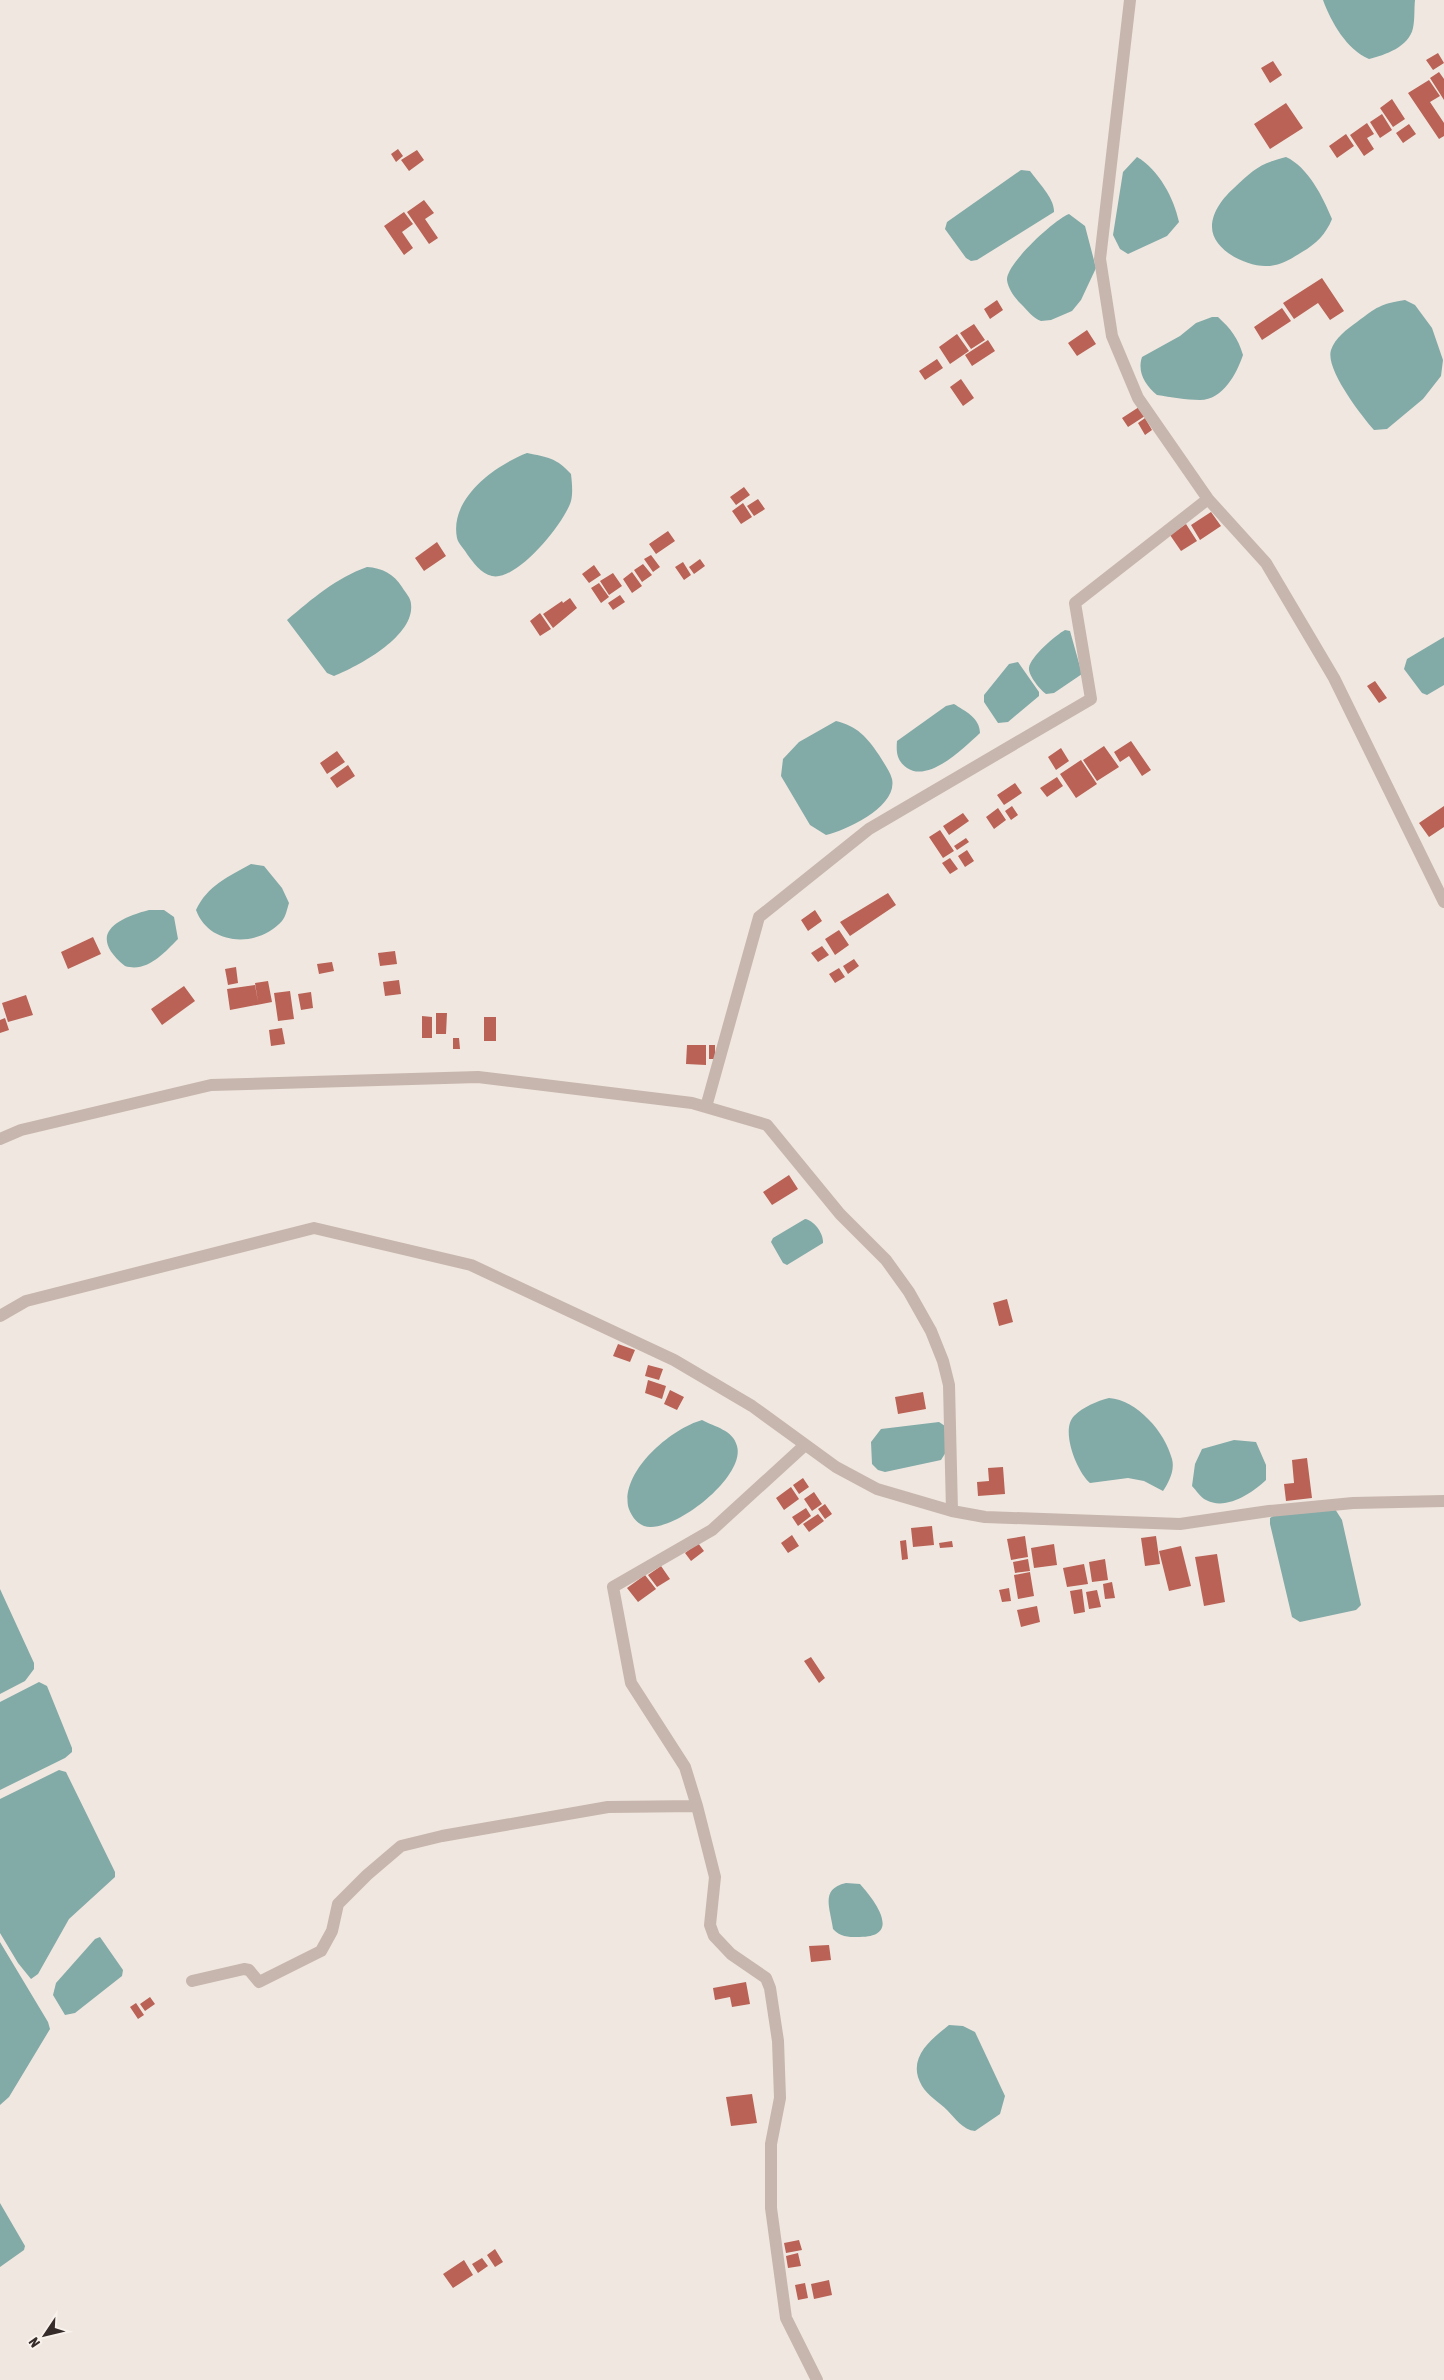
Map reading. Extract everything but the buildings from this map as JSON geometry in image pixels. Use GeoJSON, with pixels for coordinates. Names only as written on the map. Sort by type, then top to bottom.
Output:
{"type":"FeatureCollection","features":[{"type":"Feature","properties":{"kind":"street"},"geometry":{"type":"LineString","coordinates":[[1130,0],[1100,259],[1112,336],[1138,398],[1208,499],[1266,563],[1334,678],[1444,902]]}},
{"type":"Feature","properties":{"kind":"street"},"geometry":{"type":"LineString","coordinates":[[706,1107],[759,917],[869,829],[1091,699],[1075,603],[1208,499]]}},
{"type":"Feature","properties":{"kind":"street"},"geometry":{"type":"LineString","coordinates":[[0,1139],[21,1130],[212,1086],[478,1077],[692,1103],[767,1125],[840,1214],[886,1260],[909,1292],[931,1331],[944,1361],[949,1385],[952,1511]]}},
{"type":"Feature","properties":{"kind":"street"},"geometry":{"type":"LineString","coordinates":[[0,1316],[26,1301],[314,1228],[470,1264],[674,1360],[752,1406],[836,1467],[877,1489],[952,1511],[985,1517],[1180,1524],[1269,1511],[1353,1503],[1444,1501]]}},
{"type":"Feature","properties":{"kind":"street"},"geometry":{"type":"LineString","coordinates":[[805,1445],[712,1530],[613,1587],[631,1683],[685,1767],[697,1806],[715,1877],[710,1925],[714,1936],[731,1954],[766,1978],[770,1988],[778,2041],[780,2098],[771,2144],[771,2208],[786,2318],[817,2380]]}},
{"type":"Feature","properties":{"kind":"street"},"geometry":{"type":"LineString","coordinates":[[192,1982],[244,1969],[249,1970],[259,1982],[321,1951],[332,1931],[338,1904],[367,1875],[401,1846],[442,1836],[608,1807],[697,1806]]}},
{"type":"Feature","properties":{"kind":"water"},"geometry":{"type":"Polygon","coordinates":[[[1323,0],[1415,0],[1411,35],[1396,49],[1369,59],[1361,55],[1347,42],[1330,17],[1323,0]]]}},
{"type":"Feature","properties":{"kind":"water"},"geometry":{"type":"Polygon","coordinates":[[[1137,157],[1159,177],[1169,194],[1179,222],[1167,236],[1128,254],[1120,249],[1113,235],[1123,172],[1137,157]]]}},
{"type":"Feature","properties":{"kind":"water"},"geometry":{"type":"Polygon","coordinates":[[[1286,157],[1301,168],[1314,183],[1332,219],[1324,234],[1316,242],[1285,262],[1267,266],[1250,264],[1224,250],[1218,243],[1212,227],[1214,215],[1226,196],[1252,172],[1269,162],[1286,157]]]}},
{"type":"Feature","properties":{"kind":"water"},"geometry":{"type":"Polygon","coordinates":[[[1021,170],[1030,171],[1041,185],[1052,202],[1054,212],[977,260],[971,261],[966,258],[945,229],[947,222],[1021,170]]]}},
{"type":"Feature","properties":{"kind":"water"},"geometry":{"type":"Polygon","coordinates":[[[1069,214],[1085,226],[1096,268],[1081,300],[1072,311],[1051,320],[1041,321],[1030,314],[1019,302],[1012,293],[1007,280],[1014,264],[1022,253],[1053,224],[1069,214]]]}},
{"type":"Feature","properties":{"kind":"water"},"geometry":{"type":"Polygon","coordinates":[[[1405,300],[1415,305],[1432,328],[1443,360],[1441,376],[1423,399],[1387,429],[1374,430],[1345,392],[1333,368],[1331,350],[1342,334],[1369,313],[1384,305],[1405,300]]]}},
{"type":"Feature","properties":{"kind":"water"},"geometry":{"type":"Polygon","coordinates":[[[1212,317],[1218,317],[1230,330],[1239,344],[1243,355],[1233,377],[1222,391],[1208,399],[1189,400],[1157,395],[1149,387],[1141,373],[1142,357],[1180,336],[1196,323],[1212,317]]]}},
{"type":"Feature","properties":{"kind":"water"},"geometry":{"type":"Polygon","coordinates":[[[527,453],[551,459],[571,474],[571,501],[560,522],[539,549],[514,570],[502,575],[488,575],[475,564],[457,538],[456,523],[460,510],[467,497],[477,485],[502,466],[527,453]]]}},
{"type":"Feature","properties":{"kind":"water"},"geometry":{"type":"Polygon","coordinates":[[[367,567],[387,572],[399,582],[410,600],[410,616],[395,638],[383,648],[357,665],[334,676],[327,673],[287,620],[335,583],[367,567]]]}},
{"type":"Feature","properties":{"kind":"water"},"geometry":{"type":"Polygon","coordinates":[[[1065,630],[1070,631],[1082,674],[1054,693],[1046,694],[1030,674],[1030,663],[1038,652],[1065,630]]]}},
{"type":"Feature","properties":{"kind":"water"},"geometry":{"type":"Polygon","coordinates":[[[1444,637],[1444,685],[1427,695],[1422,693],[1404,669],[1407,659],[1444,637]]]}},
{"type":"Feature","properties":{"kind":"water"},"geometry":{"type":"Polygon","coordinates":[[[1018,662],[1039,692],[1039,696],[1008,722],[998,723],[984,702],[984,695],[1009,664],[1018,662]]]}},
{"type":"Feature","properties":{"kind":"water"},"geometry":{"type":"Polygon","coordinates":[[[954,704],[975,719],[980,733],[956,754],[936,767],[926,771],[916,771],[907,768],[901,763],[898,756],[897,741],[946,706],[954,704]]]}},
{"type":"Feature","properties":{"kind":"water"},"geometry":{"type":"Polygon","coordinates":[[[836,721],[856,729],[870,743],[890,773],[892,789],[887,798],[869,815],[846,828],[826,835],[810,825],[781,776],[783,759],[799,742],[836,721]]]}},
{"type":"Feature","properties":{"kind":"water"},"geometry":{"type":"Polygon","coordinates":[[[251,864],[264,866],[282,888],[289,903],[282,921],[272,930],[248,939],[235,939],[212,931],[202,922],[196,910],[206,894],[219,882],[251,864]]]}},
{"type":"Feature","properties":{"kind":"water"},"geometry":{"type":"Polygon","coordinates":[[[149,910],[164,910],[174,917],[178,939],[161,956],[148,964],[141,967],[125,966],[114,955],[108,945],[107,937],[110,930],[126,918],[149,910]]]}},
{"type":"Feature","properties":{"kind":"water"},"geometry":{"type":"Polygon","coordinates":[[[805,1219],[812,1222],[818,1228],[823,1243],[787,1265],[783,1263],[771,1242],[773,1238],[805,1219]]]}},
{"type":"Feature","properties":{"kind":"water"},"geometry":{"type":"Polygon","coordinates":[[[1109,1398],[1119,1400],[1139,1411],[1163,1438],[1172,1459],[1173,1467],[1171,1476],[1163,1491],[1144,1481],[1128,1478],[1090,1483],[1080,1470],[1069,1440],[1070,1422],[1082,1410],[1109,1398]]]}},
{"type":"Feature","properties":{"kind":"water"},"geometry":{"type":"Polygon","coordinates":[[[702,1420],[728,1433],[735,1441],[737,1459],[730,1473],[719,1487],[688,1513],[672,1522],[656,1526],[641,1525],[630,1512],[628,1492],[641,1465],[663,1442],[677,1432],[702,1420]]]}},
{"type":"Feature","properties":{"kind":"water"},"geometry":{"type":"Polygon","coordinates":[[[939,1422],[945,1426],[946,1452],[941,1460],[885,1472],[878,1470],[872,1464],[871,1442],[881,1429],[939,1422]]]}},
{"type":"Feature","properties":{"kind":"water"},"geometry":{"type":"Polygon","coordinates":[[[1234,1440],[1256,1442],[1266,1465],[1266,1480],[1246,1495],[1230,1502],[1214,1503],[1206,1500],[1192,1486],[1195,1464],[1202,1449],[1234,1440]]]}},
{"type":"Feature","properties":{"kind":"water"},"geometry":{"type":"Polygon","coordinates":[[[1335,1509],[1342,1520],[1361,1605],[1356,1610],[1300,1622],[1292,1617],[1270,1518],[1275,1515],[1335,1509]]]}},
{"type":"Feature","properties":{"kind":"water"},"geometry":{"type":"Polygon","coordinates":[[[0,1589],[34,1663],[34,1669],[25,1681],[0,1694],[0,1589]]]}},
{"type":"Feature","properties":{"kind":"water"},"geometry":{"type":"Polygon","coordinates":[[[39,1682],[47,1686],[72,1752],[65,1758],[0,1790],[0,1702],[39,1682]]]}},
{"type":"Feature","properties":{"kind":"water"},"geometry":{"type":"Polygon","coordinates":[[[59,1770],[66,1772],[115,1872],[115,1877],[69,1919],[38,1974],[31,1979],[18,1963],[0,1933],[0,1799],[59,1770]]]}},
{"type":"Feature","properties":{"kind":"water"},"geometry":{"type":"Polygon","coordinates":[[[846,1883],[860,1884],[873,1900],[882,1918],[882,1926],[879,1932],[871,1936],[851,1937],[842,1935],[833,1929],[829,1906],[830,1894],[838,1886],[846,1883]]]}},
{"type":"Feature","properties":{"kind":"water"},"geometry":{"type":"Polygon","coordinates":[[[100,1937],[123,1970],[122,1976],[75,2013],[65,2015],[53,1995],[56,1983],[95,1939],[100,1937]]]}},
{"type":"Feature","properties":{"kind":"water"},"geometry":{"type":"Polygon","coordinates":[[[0,1942],[48,2022],[50,2029],[9,2097],[0,2105],[0,1942]]]}},
{"type":"Feature","properties":{"kind":"water"},"geometry":{"type":"Polygon","coordinates":[[[949,2025],[963,2026],[975,2032],[1005,2096],[1000,2114],[975,2131],[963,2126],[930,2096],[922,2086],[918,2076],[917,2067],[922,2051],[949,2025]]]}},
{"type":"Feature","properties":{"kind":"water"},"geometry":{"type":"Polygon","coordinates":[[[0,2203],[25,2246],[24,2250],[0,2267],[0,2203]]]}}]}
